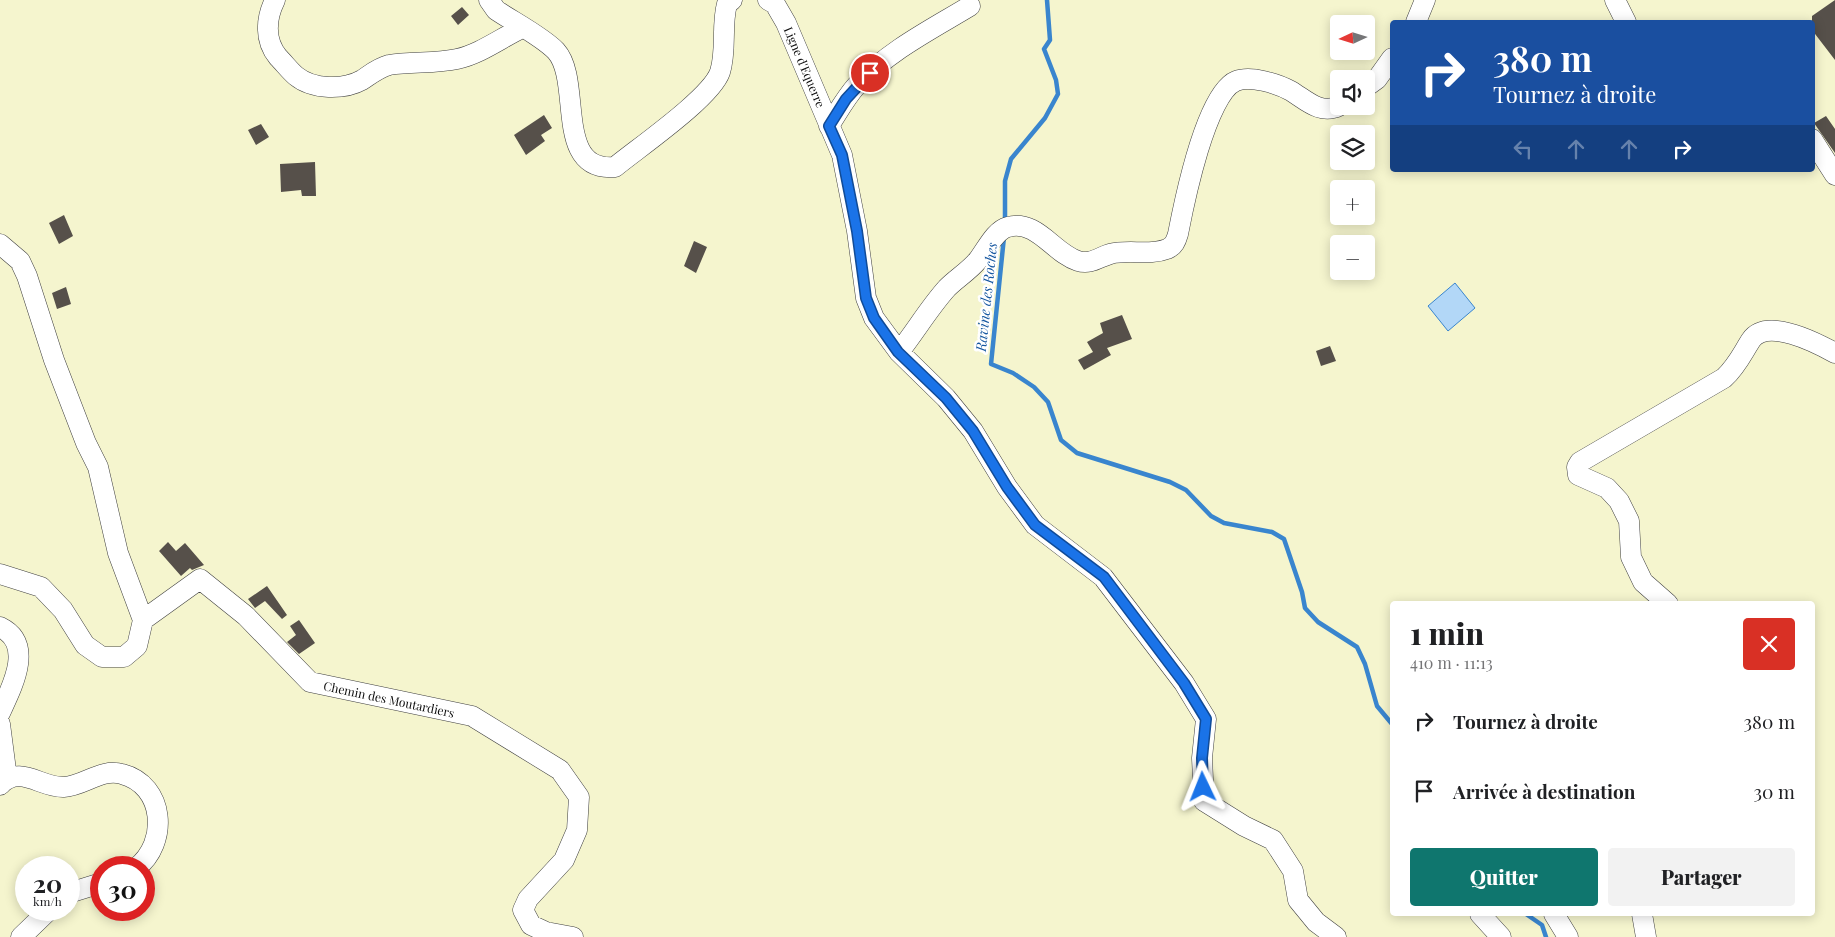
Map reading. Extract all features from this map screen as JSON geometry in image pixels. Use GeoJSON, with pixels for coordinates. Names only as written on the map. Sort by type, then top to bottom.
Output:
{"type":"FeatureCollection","features":[{"type":"Feature","properties":{"kind":"street"},"geometry":{"type":"LineString","coordinates":[[275,0],[268,13],[267,28],[274,51],[297,77],[313,84],[331,87],[361,80],[385,66],[458,58],[522,28]]}},
{"type":"Feature","properties":{"kind":"street"},"geometry":{"type":"LineString","coordinates":[[490,0],[496,10],[556,52],[568,77],[571,122],[585,159],[601,168],[615,167],[700,97],[719,74],[724,53],[723,18],[727,4],[732,0]]}},
{"type":"Feature","properties":{"kind":"street","name":"Ligne d'Equerre"},"geometry":{"type":"LineString","coordinates":[[768,0],[774,4],[786,23],[842,155],[857,231],[866,298],[874,318],[898,352],[946,398],[973,431],[1007,487],[1035,525],[1104,577],[1140,623],[1184,683],[1206,719],[1202,758],[1204,801],[1244,826],[1273,840],[1293,871],[1298,900],[1316,922],[1336,937]]}},
{"type":"Feature","properties":{"kind":"street"},"geometry":{"type":"LineString","coordinates":[[1417,20],[1425,0]]}},
{"type":"Feature","properties":{"kind":"street"},"geometry":{"type":"LineString","coordinates":[[1614,0],[1625,20]]}},
{"type":"Feature","properties":{"kind":"street"},"geometry":{"type":"LineString","coordinates":[[829,126],[846,99],[870,73],[904,46],[970,6]]}},
{"type":"Feature","properties":{"kind":"street"},"geometry":{"type":"LineString","coordinates":[[1375,80],[1390,61]]}},
{"type":"Feature","properties":{"kind":"street"},"geometry":{"type":"LineString","coordinates":[[898,352],[946,289],[977,261],[998,233],[1007,227],[1030,228],[1069,257],[1079,262],[1092,262],[1110,254],[1131,250],[1152,252],[1167,249],[1174,245],[1196,157],[1208,124],[1221,94],[1235,81],[1244,79],[1264,82],[1289,90],[1315,107],[1330,108]]}},
{"type":"Feature","properties":{"kind":"street"},"geometry":{"type":"LineString","coordinates":[[1815,144],[1835,175]]}},
{"type":"Feature","properties":{"kind":"street"},"geometry":{"type":"LineString","coordinates":[[0,244],[20,261],[54,360],[86,443],[98,467],[118,554],[143,620],[137,646],[124,657],[102,657],[85,645],[62,610],[41,587],[0,574]]}},
{"type":"Feature","properties":{"kind":"street"},"geometry":{"type":"LineString","coordinates":[[1665,601],[1643,582],[1631,557],[1629,521],[1619,501],[1607,488],[1578,475],[1577,467],[1580,462],[1633,429],[1724,378],[1736,367],[1752,338],[1760,332],[1771,330],[1807,338],[1835,353]]}},
{"type":"Feature","properties":{"kind":"street","name":"Chemin des Moutardiers"},"geometry":{"type":"LineString","coordinates":[[143,620],[200,579],[246,616],[310,682],[472,716],[560,770],[579,797],[577,830],[564,860],[528,899],[523,910],[531,925],[546,932],[573,937]]}},
{"type":"Feature","properties":{"kind":"street"},"geometry":{"type":"LineString","coordinates":[[0,627],[10,632],[20,648],[15,680],[0,713]]}},
{"type":"Feature","properties":{"kind":"street"},"geometry":{"type":"LineString","coordinates":[[0,724],[3,781],[23,776],[62,788],[76,785],[100,774],[113,772],[123,774],[141,783],[151,798],[158,815],[155,846],[149,856]]}},
{"type":"Feature","properties":{"kind":"street"},"geometry":{"type":"LineString","coordinates":[[1482,916],[1501,937]]}},
{"type":"Feature","properties":{"kind":"street"},"geometry":{"type":"LineString","coordinates":[[1555,916],[1568,937]]}},
{"type":"Feature","properties":{"kind":"street"},"geometry":{"type":"LineString","coordinates":[[1642,916],[1646,937]]}},
{"type":"Feature","properties":{"kind":"street"},"geometry":{"type":"LineString","coordinates":[[21,937],[38,921]]}},
{"type":"Feature","properties":{"kind":"green space"},"geometry":{"type":"Polygon","coordinates":[[[0,0],[1835,0],[1835,937],[0,937],[0,0]]]}},
{"type":"Feature","properties":{"kind":"water"},"geometry":{"type":"Polygon","coordinates":[[[1455,283],[1475,308],[1448,331],[1428,306],[1455,283]]]}},
{"type":"Feature","properties":{"kind":"building"},"geometry":{"type":"Polygon","coordinates":[[[1835,0],[1835,60],[1815,34],[1815,20],[1812,20],[1812,16],[1835,0]]]}},
{"type":"Feature","properties":{"kind":"building"},"geometry":{"type":"Polygon","coordinates":[[[462,7],[469,15],[458,25],[451,16],[462,7]]]}},
{"type":"Feature","properties":{"kind":"building"},"geometry":{"type":"Polygon","coordinates":[[[544,115],[552,128],[541,135],[545,141],[526,155],[514,135],[544,115]]]}},
{"type":"Feature","properties":{"kind":"building"},"geometry":{"type":"Polygon","coordinates":[[[1826,116],[1835,129],[1835,153],[1815,124],[1815,122],[1826,116]]]}},
{"type":"Feature","properties":{"kind":"building"},"geometry":{"type":"Polygon","coordinates":[[[261,124],[269,137],[256,145],[248,130],[261,124]]]}},
{"type":"Feature","properties":{"kind":"building"},"geometry":{"type":"Polygon","coordinates":[[[315,162],[316,196],[302,196],[301,190],[281,192],[280,164],[315,162]]]}},
{"type":"Feature","properties":{"kind":"building"},"geometry":{"type":"Polygon","coordinates":[[[64,215],[73,236],[59,244],[49,223],[64,215]]]}},
{"type":"Feature","properties":{"kind":"building"},"geometry":{"type":"Polygon","coordinates":[[[694,241],[707,247],[696,273],[684,266],[694,241]]]}},
{"type":"Feature","properties":{"kind":"building"},"geometry":{"type":"Polygon","coordinates":[[[66,287],[71,304],[57,309],[52,293],[66,287]]]}},
{"type":"Feature","properties":{"kind":"building"},"geometry":{"type":"Polygon","coordinates":[[[1122,315],[1132,339],[1107,348],[1111,355],[1084,370],[1078,360],[1093,352],[1087,342],[1103,333],[1100,323],[1122,315]]]}},
{"type":"Feature","properties":{"kind":"building"},"geometry":{"type":"Polygon","coordinates":[[[1330,346],[1336,361],[1321,366],[1316,351],[1330,346]]]}},
{"type":"Feature","properties":{"kind":"building"},"geometry":{"type":"Polygon","coordinates":[[[168,542],[176,551],[185,543],[204,565],[192,570],[190,568],[181,576],[159,551],[168,542]]]}},
{"type":"Feature","properties":{"kind":"building"},"geometry":{"type":"Polygon","coordinates":[[[267,586],[287,615],[282,619],[265,601],[255,608],[248,599],[267,586]]]}},
{"type":"Feature","properties":{"kind":"building"},"geometry":{"type":"Polygon","coordinates":[[[299,620],[315,643],[299,654],[287,642],[296,635],[290,626],[299,620]]]}},
{"type":"Feature","properties":{"kind":"waterway","name":"Ravine des Roches"},"geometry":{"type":"LineString","coordinates":[[1005,222],[1005,181],[1011,159],[1045,118],[1058,94],[1056,80],[1044,49],[1050,40],[1047,0]]}},
{"type":"Feature","properties":{"kind":"waterway","name":"Ravine des Roches"},"geometry":{"type":"LineString","coordinates":[[1004,237],[991,364],[1013,373],[1034,387],[1048,402],[1061,440],[1077,453],[1170,482],[1186,490],[1211,516],[1224,523],[1272,532],[1284,539],[1302,592],[1305,608],[1318,622],[1357,647],[1365,664],[1377,706],[1390,722]]}},
{"type":"Feature","properties":{"kind":"waterway","name":"Ravine des Roches"},"geometry":{"type":"LineString","coordinates":[[1529,916],[1542,925],[1546,937]]}},
{"type":"Feature","properties":{"kind":"route"},"geometry":{"type":"LineString","coordinates":[[870,73],[846,99],[829,126],[842,155],[857,231],[866,298],[874,318],[898,352],[946,398],[973,431],[1007,487],[1035,525],[1104,577],[1184,683],[1206,719],[1202,758],[1203,787]]}}]}
